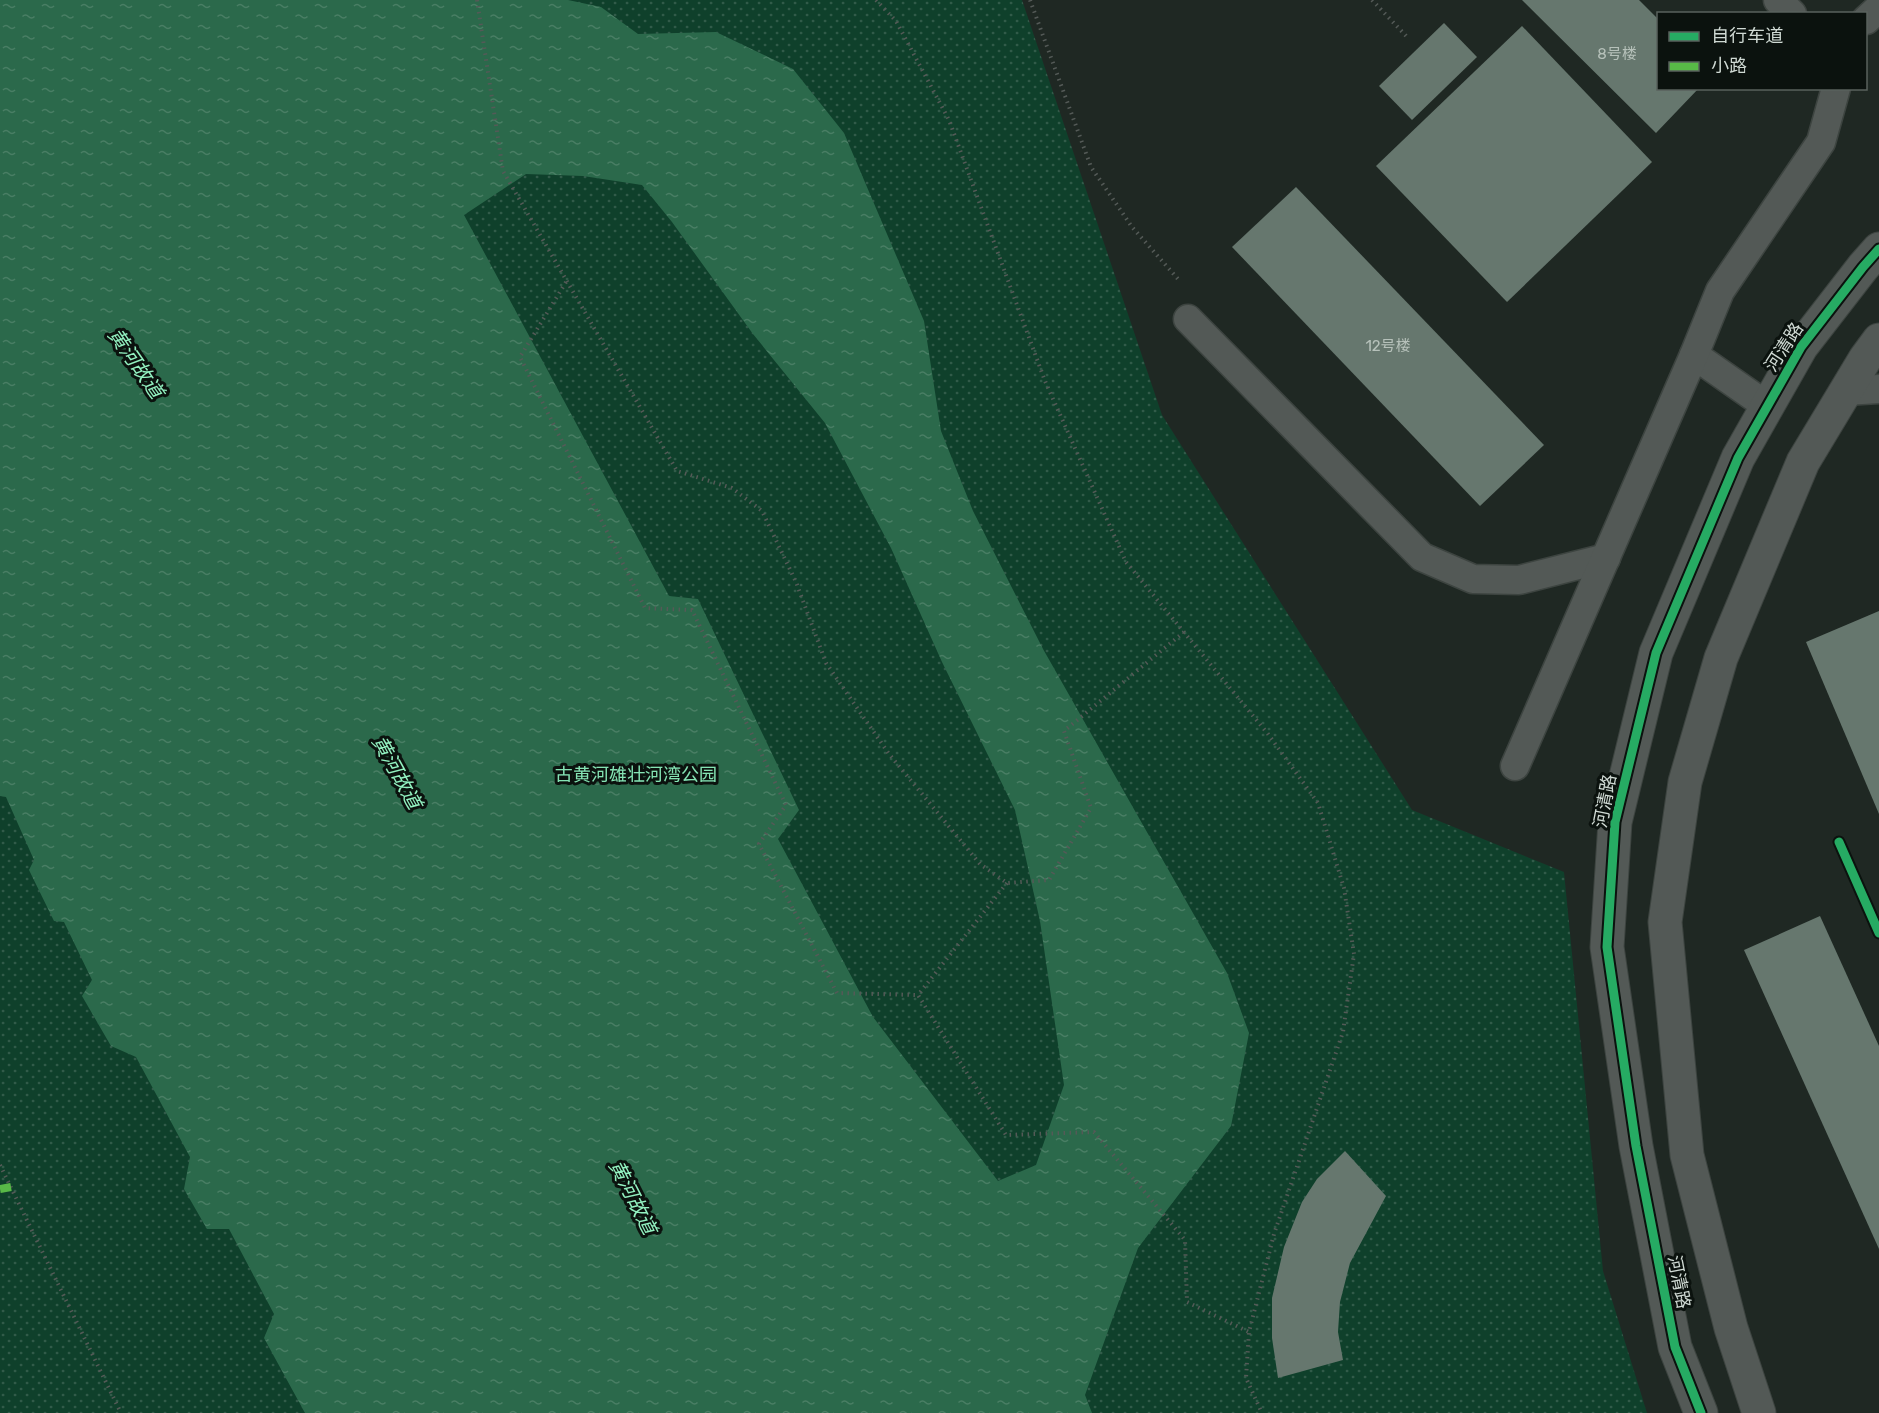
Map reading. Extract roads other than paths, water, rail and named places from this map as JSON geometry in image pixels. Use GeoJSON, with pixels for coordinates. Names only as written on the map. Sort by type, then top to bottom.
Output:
{"type":"FeatureCollection","features":[{"type":"Feature","properties":{"kind":"street","name":"河清路"},"geometry":{"type":"LineString","coordinates":[[1701,1413],[1675,1347],[1638,1157],[1607,947],[1615,822],[1656,653],[1738,458],[1801,347],[1879,249]]}},
{"type":"Feature","properties":{"kind":"street","name":"河清路"},"geometry":{"type":"LineString","coordinates":[[1759,1413],[1731,1328],[1687,1155],[1665,922],[1685,782],[1721,658],[1803,462],[1864,359],[1879,340]]}},
{"type":"Feature","properties":{"kind":"lane"},"geometry":{"type":"LineString","coordinates":[[1778,0],[1790,12]]}},
{"type":"Feature","properties":{"kind":"lane"},"geometry":{"type":"LineString","coordinates":[[1867,19],[1879,8]]}},
{"type":"Feature","properties":{"kind":"lane"},"geometry":{"type":"LineString","coordinates":[[1515,766],[1720,291],[1821,142],[1835,90]]}},
{"type":"Feature","properties":{"kind":"lane"},"geometry":{"type":"LineString","coordinates":[[1188,319],[1422,557],[1473,579],[1519,580],[1606,558]]}},
{"type":"Feature","properties":{"kind":"lane"},"geometry":{"type":"LineString","coordinates":[[1694,355],[1767,406]]}},
{"type":"Feature","properties":{"kind":"lane"},"geometry":{"type":"LineString","coordinates":[[1846,391],[1879,389]]}},
{"type":"Feature","properties":{"kind":"water","name":"古黄河雄壮河湾公园"},"geometry":{"type":"Polygon","coordinates":[[[0,0],[568,0],[601,7],[638,34],[716,32],[793,69],[844,133],[924,321],[941,431],[973,511],[1043,649],[1227,973],[1249,1033],[1231,1126],[1138,1248],[1085,1395],[1092,1413],[305,1413],[264,1338],[274,1314],[229,1229],[207,1229],[184,1189],[190,1157],[136,1057],[111,1046],[82,996],[92,980],[64,922],[54,921],[29,870],[34,860],[6,797],[0,796],[0,0]],[[526,174],[464,215],[669,596],[698,599],[799,810],[778,839],[873,1017],[998,1181],[1036,1165],[1064,1085],[1040,921],[1015,810],[942,662],[891,548],[825,423],[753,334],[672,222],[642,185],[583,176],[526,174]]]}},
{"type":"Feature","properties":{"kind":"water label","name":"黄河故道"},"geometry":{"type":"Point","coordinates":[136,363]}},
{"type":"Feature","properties":{"kind":"water label","name":"黄河故道"},"geometry":{"type":"Point","coordinates":[397,772]}},
{"type":"Feature","properties":{"kind":"water label","name":"黄河故道"},"geometry":{"type":"Point","coordinates":[633,1197]}}]}
